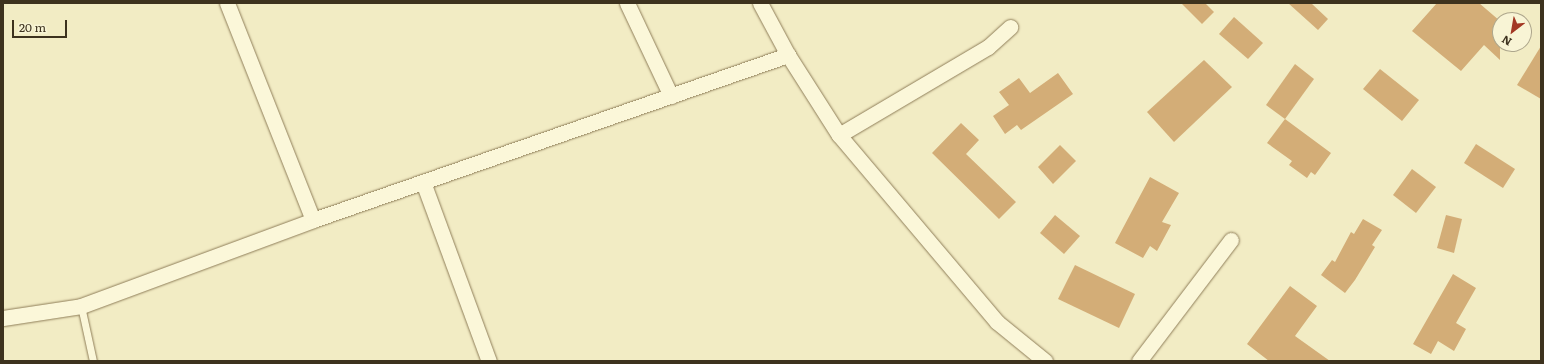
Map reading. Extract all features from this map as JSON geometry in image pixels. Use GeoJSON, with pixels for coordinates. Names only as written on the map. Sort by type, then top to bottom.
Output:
{"type":"FeatureCollection","features":[{"type":"Feature","properties":{"kind":"street"},"geometry":{"type":"LineString","coordinates":[[228,3],[313,220]]}},
{"type":"Feature","properties":{"kind":"street"},"geometry":{"type":"LineString","coordinates":[[628,3],[671,96]]}},
{"type":"Feature","properties":{"kind":"street"},"geometry":{"type":"LineString","coordinates":[[760,3],[788,55],[839,135],[997,322],[1045,361]]}},
{"type":"Feature","properties":{"kind":"street"},"geometry":{"type":"LineString","coordinates":[[839,135],[988,47],[1010,27]]}},
{"type":"Feature","properties":{"kind":"street"},"geometry":{"type":"LineString","coordinates":[[3,318],[81,306],[313,220],[788,55]]}},
{"type":"Feature","properties":{"kind":"street"},"geometry":{"type":"LineString","coordinates":[[423,182],[489,361]]}},
{"type":"Feature","properties":{"kind":"street"},"geometry":{"type":"LineString","coordinates":[[1139,361],[1231,240]]}},
{"type":"Feature","properties":{"kind":"lane"},"geometry":{"type":"LineString","coordinates":[[81,306],[93,361]]}},
{"type":"Feature","properties":{"kind":"building"},"geometry":{"type":"Polygon","coordinates":[[[1181,3],[1205,3],[1214,12],[1202,24],[1181,3]]]}},
{"type":"Feature","properties":{"kind":"building"},"geometry":{"type":"Polygon","coordinates":[[[1288,3],[1311,3],[1328,19],[1318,30],[1288,3]]]}},
{"type":"Feature","properties":{"kind":"building"},"geometry":{"type":"Polygon","coordinates":[[[1437,3],[1479,3],[1492,14],[1492,52],[1500,52],[1500,60],[1484,45],[1461,71],[1412,31],[1437,3]]]}},
{"type":"Feature","properties":{"kind":"building"},"geometry":{"type":"Polygon","coordinates":[[[1234,17],[1263,43],[1248,59],[1219,34],[1234,17]]]}},
{"type":"Feature","properties":{"kind":"building"},"geometry":{"type":"Polygon","coordinates":[[[1541,46],[1541,99],[1517,85],[1541,46]]]}},
{"type":"Feature","properties":{"kind":"building"},"geometry":{"type":"Polygon","coordinates":[[[1204,60],[1232,87],[1174,142],[1147,112],[1204,60]]]}},
{"type":"Feature","properties":{"kind":"building"},"geometry":{"type":"Polygon","coordinates":[[[1295,64],[1314,79],[1285,119],[1266,105],[1295,64]]]}},
{"type":"Feature","properties":{"kind":"building"},"geometry":{"type":"Polygon","coordinates":[[[1380,69],[1419,100],[1402,121],[1363,89],[1380,69]]]}},
{"type":"Feature","properties":{"kind":"building"},"geometry":{"type":"Polygon","coordinates":[[[1058,73],[1073,94],[1021,130],[1017,125],[1005,134],[993,116],[1009,105],[999,92],[1019,78],[1030,93],[1058,73]]]}},
{"type":"Feature","properties":{"kind":"building"},"geometry":{"type":"Polygon","coordinates":[[[1285,119],[1331,153],[1315,175],[1311,172],[1307,178],[1289,165],[1292,161],[1267,143],[1285,119]]]}},
{"type":"Feature","properties":{"kind":"building"},"geometry":{"type":"Polygon","coordinates":[[[961,123],[979,140],[966,154],[1016,202],[999,219],[932,153],[961,123]]]}},
{"type":"Feature","properties":{"kind":"building"},"geometry":{"type":"Polygon","coordinates":[[[1476,144],[1515,169],[1503,188],[1464,163],[1476,144]]]}},
{"type":"Feature","properties":{"kind":"building"},"geometry":{"type":"Polygon","coordinates":[[[1060,145],[1076,161],[1053,184],[1038,167],[1060,145]]]}},
{"type":"Feature","properties":{"kind":"building"},"geometry":{"type":"Polygon","coordinates":[[[1412,169],[1436,187],[1416,213],[1393,195],[1412,169]]]}},
{"type":"Feature","properties":{"kind":"building"},"geometry":{"type":"Polygon","coordinates":[[[1150,177],[1179,193],[1162,222],[1171,225],[1157,251],[1150,246],[1143,258],[1115,243],[1150,177]]]}},
{"type":"Feature","properties":{"kind":"building"},"geometry":{"type":"Polygon","coordinates":[[[1055,215],[1080,236],[1064,254],[1040,233],[1055,215]]]}},
{"type":"Feature","properties":{"kind":"building"},"geometry":{"type":"Polygon","coordinates":[[[1446,215],[1462,219],[1454,253],[1437,248],[1446,215]]]}},
{"type":"Feature","properties":{"kind":"building"},"geometry":{"type":"Polygon","coordinates":[[[1363,219],[1382,230],[1372,245],[1375,247],[1355,280],[1345,293],[1321,275],[1332,260],[1335,262],[1351,232],[1354,234],[1363,219]]]}},
{"type":"Feature","properties":{"kind":"building"},"geometry":{"type":"Polygon","coordinates":[[[1075,265],[1135,294],[1119,328],[1058,299],[1075,265]]]}},
{"type":"Feature","properties":{"kind":"building"},"geometry":{"type":"Polygon","coordinates":[[[1453,274],[1476,288],[1456,323],[1466,329],[1454,351],[1438,341],[1431,354],[1413,344],[1453,274]]]}},
{"type":"Feature","properties":{"kind":"building"},"geometry":{"type":"Polygon","coordinates":[[[1290,286],[1317,306],[1295,336],[1330,361],[1269,361],[1247,344],[1290,286]]]}}]}
